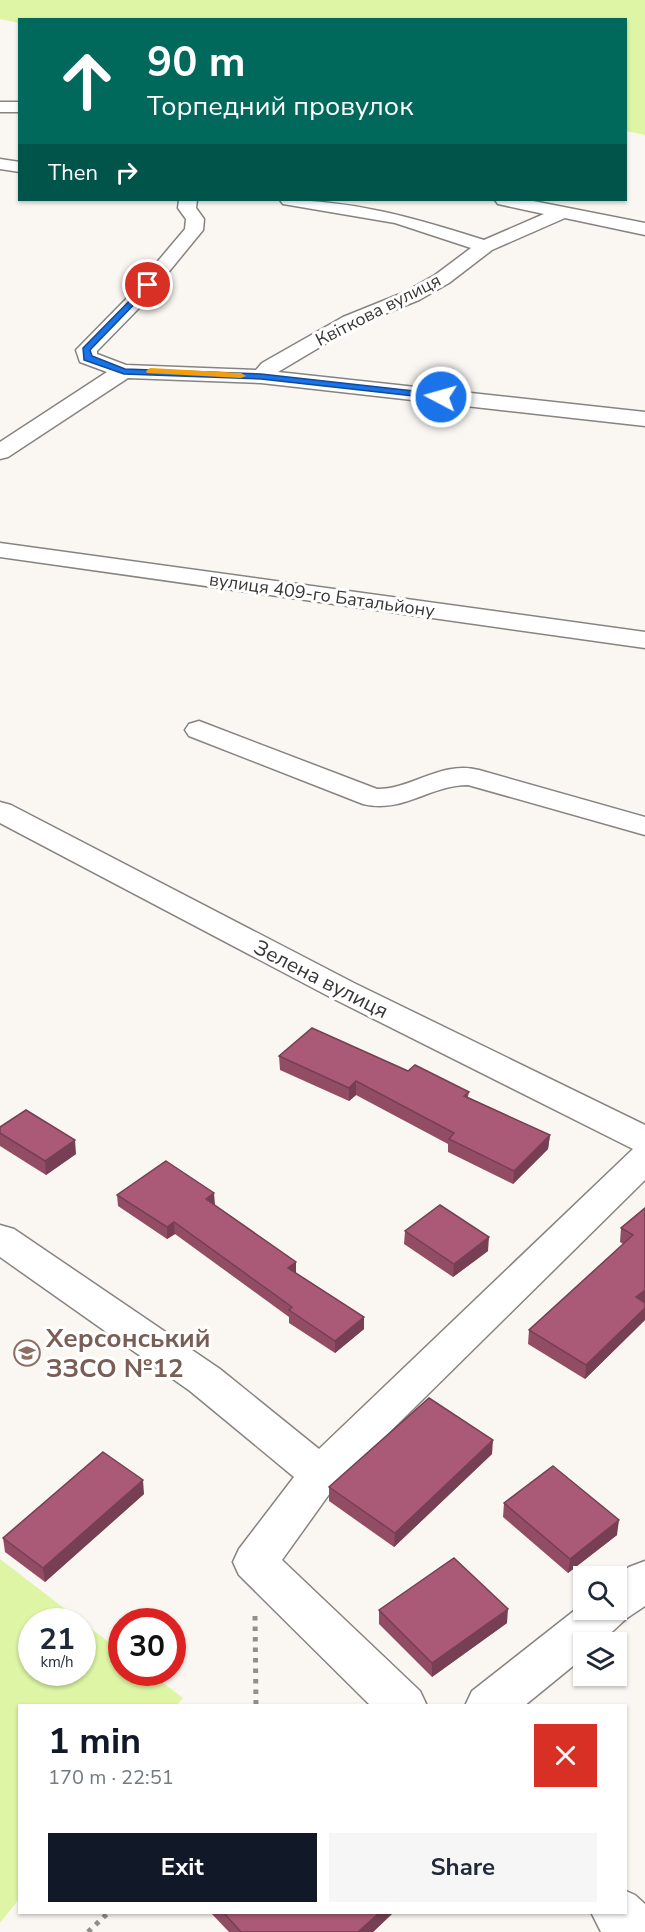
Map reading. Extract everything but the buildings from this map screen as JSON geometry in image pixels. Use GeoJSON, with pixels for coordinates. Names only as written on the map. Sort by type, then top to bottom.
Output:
{"type":"FeatureCollection","features":[{"type":"Feature","properties":{"kind":"street"},"geometry":{"type":"LineString","coordinates":[[0,107],[18,107]]}},
{"type":"Feature","properties":{"kind":"street"},"geometry":{"type":"LineString","coordinates":[[0,164],[18,167]]}},
{"type":"Feature","properties":{"kind":"street"},"geometry":{"type":"LineString","coordinates":[[188,201],[187,208],[195,219],[194,230],[133,303],[86,350],[87,358],[124,371],[261,377],[645,419]]}},
{"type":"Feature","properties":{"kind":"street"},"geometry":{"type":"LineString","coordinates":[[295,201],[398,218],[485,246]]}},
{"type":"Feature","properties":{"kind":"street"},"geometry":{"type":"LineString","coordinates":[[508,201],[645,229]]}},
{"type":"Feature","properties":{"kind":"street","name":"Квіткова вулиця"},"geometry":{"type":"LineString","coordinates":[[261,377],[270,368],[350,321],[412,296],[442,279],[485,246],[561,213]]}},
{"type":"Feature","properties":{"kind":"street"},"geometry":{"type":"LineString","coordinates":[[0,452],[124,371]]}},
{"type":"Feature","properties":{"kind":"street","name":"вулиця 409-го Батальйону"},"geometry":{"type":"LineString","coordinates":[[0,550],[645,640]]}},
{"type":"Feature","properties":{"kind":"street"},"geometry":{"type":"LineString","coordinates":[[199,730],[373,798],[400,797],[440,777],[469,776],[645,826]]}},
{"type":"Feature","properties":{"kind":"street","name":"Зелена вулиця"},"geometry":{"type":"LineString","coordinates":[[0,811],[342,990],[645,1140]]}},
{"type":"Feature","properties":{"kind":"street"},"geometry":{"type":"LineString","coordinates":[[401,1704],[255,1562],[320,1474],[645,1158]]}},
{"type":"Feature","properties":{"kind":"street"},"geometry":{"type":"LineString","coordinates":[[0,1238],[205,1380],[320,1474]]}},
{"type":"Feature","properties":{"kind":"street"},"geometry":{"type":"LineString","coordinates":[[627,1594],[645,1580]]}},
{"type":"Feature","properties":{"kind":"street"},"geometry":{"type":"LineString","coordinates":[[491,1704],[596,1620]]}},
{"type":"Feature","properties":{"kind":"street"},"geometry":{"type":"LineString","coordinates":[[619,1914],[637,1932]]}},
{"type":"Feature","properties":{"kind":"path"},"geometry":{"type":"LineString","coordinates":[[255,1562],[256,1704]]}},
{"type":"Feature","properties":{"kind":"path"},"geometry":{"type":"LineString","coordinates":[[88,1932],[107,1914]]}},
{"type":"Feature","properties":{"kind":"green space"},"geometry":{"type":"Polygon","coordinates":[[[0,0],[645,0],[645,135],[627,131],[627,18],[18,18],[18,23],[0,19],[0,0]]]}},
{"type":"Feature","properties":{"kind":"green space"},"geometry":{"type":"Polygon","coordinates":[[[0,1559],[64,1608],[18,1608],[18,1686],[96,1686],[96,1632],[108,1641],[108,1686],[167,1686],[183,1698],[178,1704],[18,1704],[18,1900],[0,1923],[0,1559]]]}},
{"type":"Feature","properties":{"kind":"slow traffic"},"geometry":{"type":"LineString","coordinates":[[150,371],[241,376]]}},
{"type":"Feature","properties":{"kind":"place","name":"Херсонський ЗЗСО №12"},"geometry":{"type":"Point","coordinates":[27,1353]}},
{"type":"Feature","properties":{"kind":"route"},"geometry":{"type":"LineString","coordinates":[[148,285],[86,350],[87,358],[124,371],[261,377],[441,397]]}}]}
